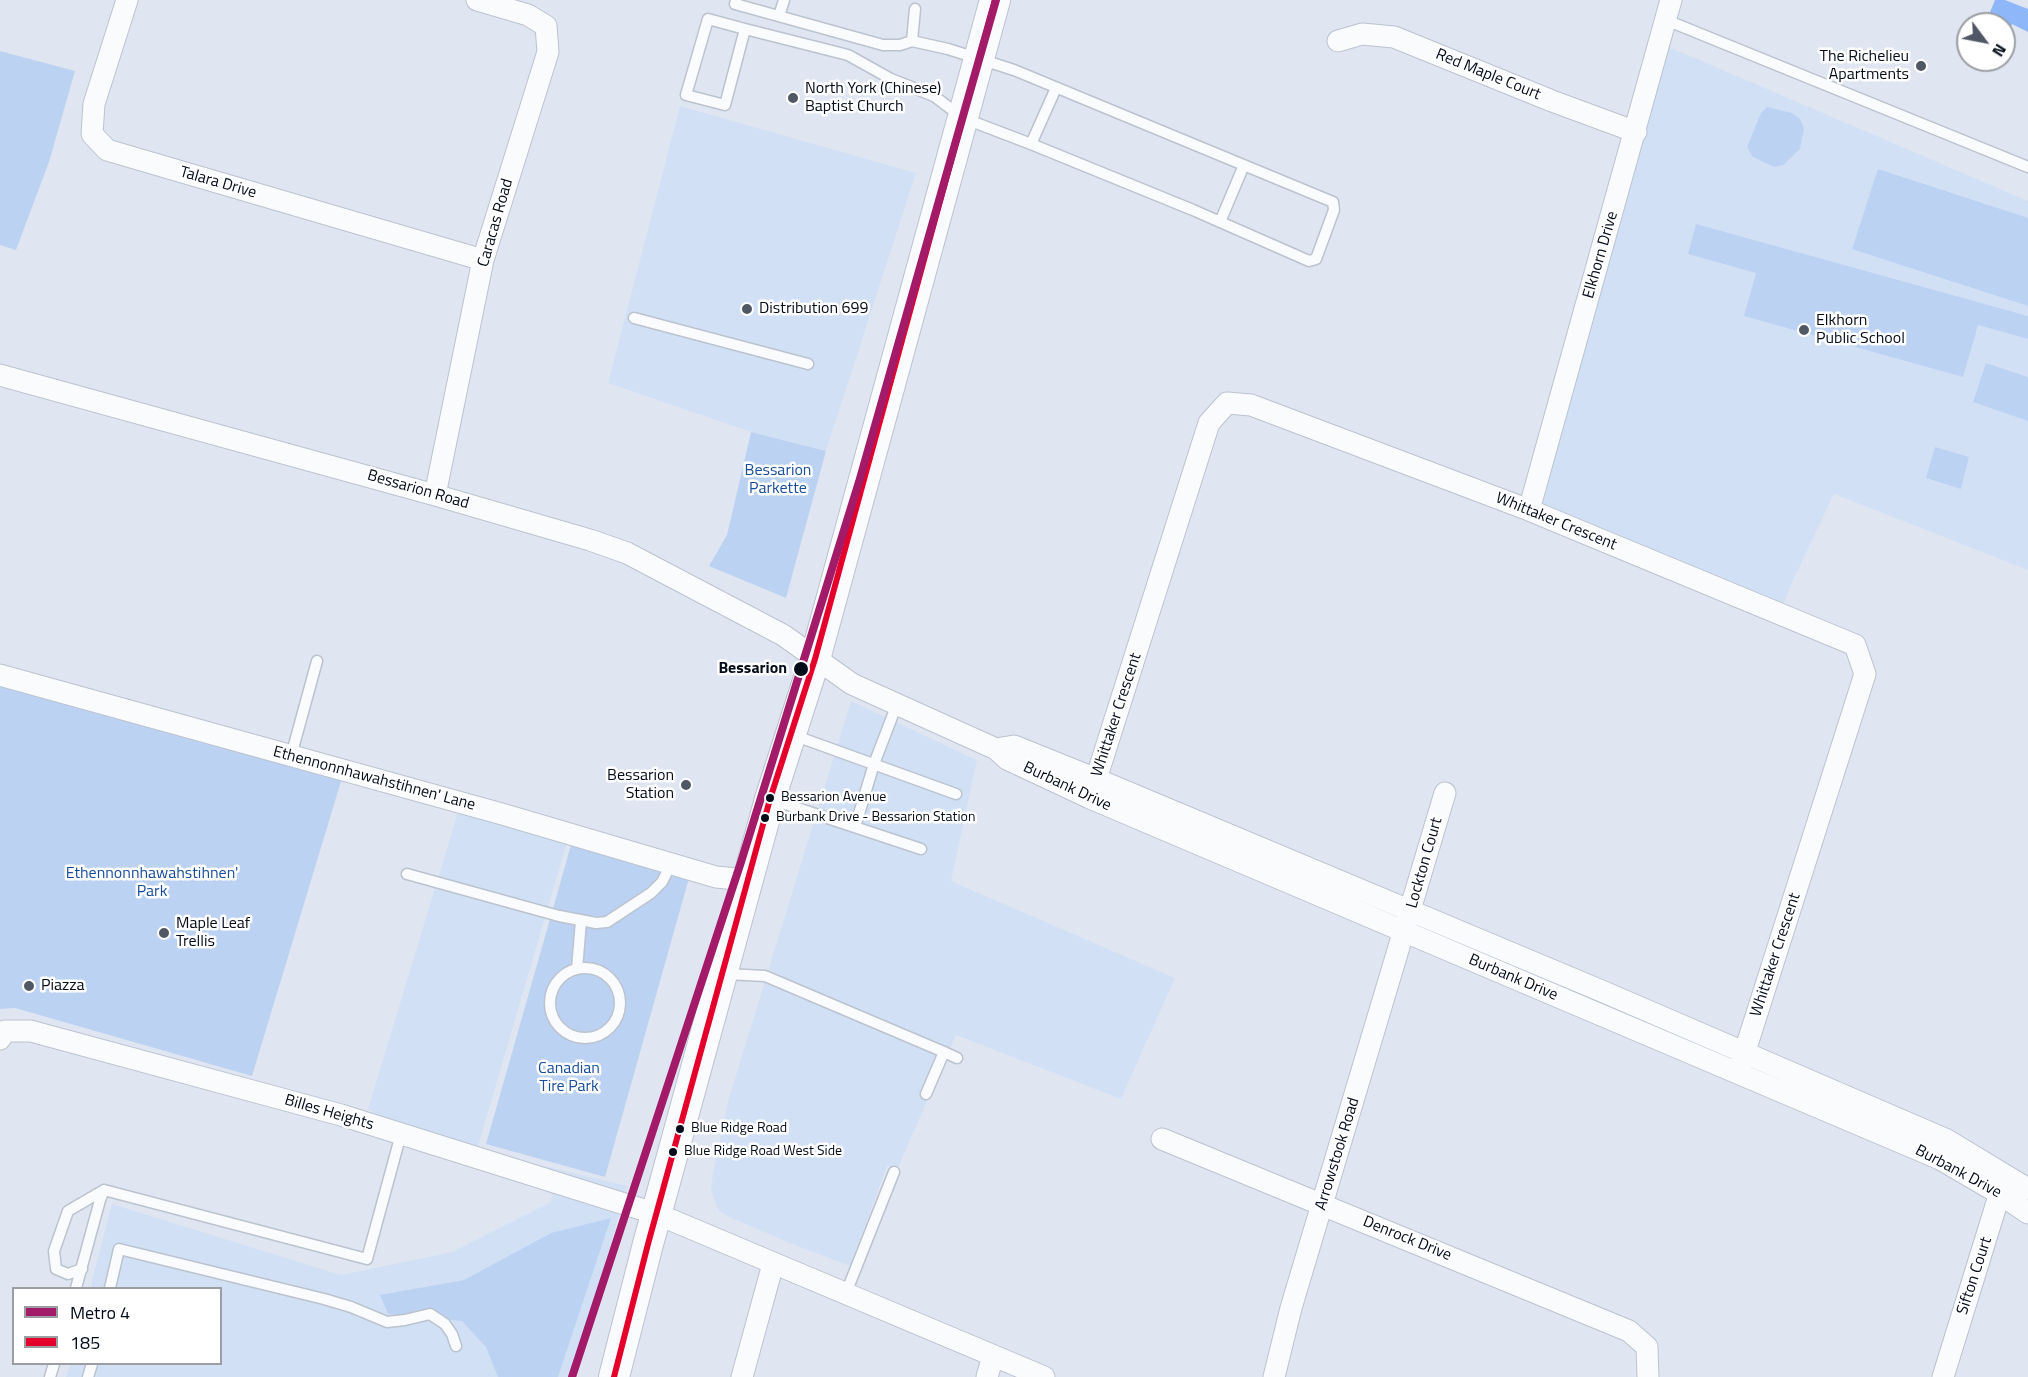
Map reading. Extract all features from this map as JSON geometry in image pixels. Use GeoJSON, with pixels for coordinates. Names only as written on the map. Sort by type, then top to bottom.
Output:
{"type":"FeatureCollection","features":[{"type":"Feature","properties":{"kind":"main road"},"geometry":{"type":"LineString","coordinates":[[614,1377],[747,880],[790,734],[815,659],[995,0]]}},
{"type":"Feature","properties":{"kind":"street","name":"Talara Drive"},"geometry":{"type":"LineString","coordinates":[[127,0],[94,104],[92,134],[107,150],[483,260]]}},
{"type":"Feature","properties":{"kind":"street","name":"Caracas Road"},"geometry":{"type":"LineString","coordinates":[[435,495],[483,260],[548,52],[546,26],[528,15],[477,0]]}},
{"type":"Feature","properties":{"kind":"street","name":"Elkhorn Drive"},"geometry":{"type":"LineString","coordinates":[[1529,510],[1669,10]]}},
{"type":"Feature","properties":{"kind":"street","name":"Red Maple Court"},"geometry":{"type":"LineString","coordinates":[[1338,41],[1362,34],[1394,37],[1552,101],[1636,132]]}},
{"type":"Feature","properties":{"kind":"street","name":"Bessarion Road"},"geometry":{"type":"LineString","coordinates":[[0,375],[591,540],[627,554],[783,635],[815,659]]}},
{"type":"Feature","properties":{"kind":"street","name":"Whittaker Crescent"},"geometry":{"type":"LineString","coordinates":[[1093,788],[1209,423],[1227,403],[1251,405],[1529,510],[1855,645],[1865,674],[1741,1063]]}},
{"type":"Feature","properties":{"kind":"street","name":"Burbank Drive"},"geometry":{"type":"LineString","coordinates":[[815,659],[852,684],[996,749],[1007,759],[1093,788],[1741,1063],[1947,1140],[2003,1184],[2028,1213]]}},
{"type":"Feature","properties":{"kind":"street","name":"Ethennonnhawahstihnen' Lane"},"geometry":{"type":"LineString","coordinates":[[0,675],[492,811],[716,877],[747,880]]}},
{"type":"Feature","properties":{"kind":"street","name":"Lockton Court"},"geometry":{"type":"LineString","coordinates":[[1408,922],[1445,793]]}},
{"type":"Feature","properties":{"kind":"street","name":"Arrowstook Road"},"geometry":{"type":"LineString","coordinates":[[1274,1377],[1291,1308],[1408,922]]}},
{"type":"Feature","properties":{"kind":"street","name":"Billes Heights"},"geometry":{"type":"LineString","coordinates":[[0,1039],[5,1031],[31,1031],[341,1115],[657,1214]]}},
{"type":"Feature","properties":{"kind":"street","name":"Denrock Drive"},"geometry":{"type":"LineString","coordinates":[[1162,1139],[1629,1330],[1647,1347],[1648,1377]]}},
{"type":"Feature","properties":{"kind":"street","name":"Burbank Drive"},"geometry":{"type":"LineString","coordinates":[[2003,1184],[2028,1189]]}},
{"type":"Feature","properties":{"kind":"street","name":"Sifton Court"},"geometry":{"type":"LineString","coordinates":[[1943,1377],[2003,1184]]}},
{"type":"Feature","properties":{"kind":"street"},"geometry":{"type":"LineString","coordinates":[[657,1214],[1044,1377]]}},
{"type":"Feature","properties":{"kind":"street"},"geometry":{"type":"LineString","coordinates":[[742,1377],[773,1264]]}},
{"type":"Feature","properties":{"kind":"street"},"geometry":{"type":"LineString","coordinates":[[987,1377],[993,1356]]}},
{"type":"Feature","properties":{"kind":"lane"},"geometry":{"type":"LineString","coordinates":[[736,0],[735,4],[883,45],[900,45],[912,41],[948,49],[1014,70],[1333,202],[1334,210],[1316,259],[1309,261],[1032,144],[963,118],[934,96],[891,79],[848,55],[708,19],[686,95],[725,105],[745,29]]}},
{"type":"Feature","properties":{"kind":"lane"},"geometry":{"type":"LineString","coordinates":[[779,16],[784,0]]}},
{"type":"Feature","properties":{"kind":"lane"},"geometry":{"type":"LineString","coordinates":[[912,41],[915,9]]}},
{"type":"Feature","properties":{"kind":"lane"},"geometry":{"type":"LineString","coordinates":[[1669,10],[2028,167]]}},
{"type":"Feature","properties":{"kind":"lane"},"geometry":{"type":"LineString","coordinates":[[1032,144],[1056,88]]}},
{"type":"Feature","properties":{"kind":"lane"},"geometry":{"type":"LineString","coordinates":[[1220,222],[1244,165]]}},
{"type":"Feature","properties":{"kind":"lane"},"geometry":{"type":"LineString","coordinates":[[634,318],[808,364]]}},
{"type":"Feature","properties":{"kind":"lane"},"geometry":{"type":"LineString","coordinates":[[291,756],[317,660]]}},
{"type":"Feature","properties":{"kind":"lane"},"geometry":{"type":"LineString","coordinates":[[855,827],[874,764],[897,704]]}},
{"type":"Feature","properties":{"kind":"lane"},"geometry":{"type":"LineString","coordinates":[[790,734],[956,794]]}},
{"type":"Feature","properties":{"kind":"lane"},"geometry":{"type":"LineString","coordinates":[[770,799],[921,849]]}},
{"type":"Feature","properties":{"kind":"lane"},"geometry":{"type":"LineString","coordinates":[[407,874],[581,921],[608,921],[651,893],[662,882],[671,864]]}},
{"type":"Feature","properties":{"kind":"lane"},"geometry":{"type":"LineString","coordinates":[[577,969],[581,921]]}},
{"type":"Feature","properties":{"kind":"lane"},"geometry":{"type":"LineString","coordinates":[[589,968],[600,971],[616,987],[620,998],[615,1021],[608,1030],[598,1036],[575,1037],[565,1032],[557,1024],[552,1014],[550,1002],[552,991],[558,981],[577,969],[589,968]]}},
{"type":"Feature","properties":{"kind":"lane"},"geometry":{"type":"LineString","coordinates":[[722,974],[765,976],[957,1058]]}},
{"type":"Feature","properties":{"kind":"lane"},"geometry":{"type":"LineString","coordinates":[[926,1094],[944,1052]]}},
{"type":"Feature","properties":{"kind":"lane"},"geometry":{"type":"LineString","coordinates":[[82,1269],[68,1274],[56,1269],[54,1251],[68,1211],[104,1190],[367,1259],[401,1134]]}},
{"type":"Feature","properties":{"kind":"lane"},"geometry":{"type":"LineString","coordinates":[[846,1293],[894,1172]]}},
{"type":"Feature","properties":{"kind":"lane"},"geometry":{"type":"LineString","coordinates":[[76,1287],[104,1190]]}},
{"type":"Feature","properties":{"kind":"lane"},"geometry":{"type":"LineString","coordinates":[[110,1287],[119,1249],[324,1299],[387,1322],[430,1314],[445,1324],[456,1346]]}},
{"type":"Feature","properties":{"kind":"shaded area","name":"Elkhorn Public School"},"geometry":{"type":"Polygon","coordinates":[[[1660,43],[2028,201],[2028,570],[1834,494],[1779,614],[1529,510],[1660,43]]]}},
{"type":"Feature","properties":{"kind":"shaded area"},"geometry":{"type":"Polygon","coordinates":[[[680,106],[916,173],[826,451],[751,432],[608,383],[680,106]]]}},
{"type":"Feature","properties":{"kind":"shaded area"},"geometry":{"type":"Polygon","coordinates":[[[851,701],[977,760],[951,881],[1175,978],[1121,1099],[956,1035],[897,1170],[887,1166],[850,1266],[725,1215],[719,1211],[711,1192],[729,1098],[851,701]]]}},
{"type":"Feature","properties":{"kind":"shaded area"},"geometry":{"type":"Polygon","coordinates":[[[458,812],[568,839],[477,1150],[627,1186],[573,1377],[66,1377],[70,1365],[222,1365],[222,1287],[90,1287],[112,1204],[341,1275],[452,1252],[551,1202],[552,1192],[425,1144],[368,1109],[458,812]]]}},
{"type":"Feature","properties":{"kind":"green space"},"geometry":{"type":"Polygon","coordinates":[[[0,51],[75,71],[49,162],[16,250],[0,245],[0,51]]]}},
{"type":"Feature","properties":{"kind":"green space"},"geometry":{"type":"Polygon","coordinates":[[[1767,107],[1792,113],[1800,119],[1804,128],[1800,149],[1783,165],[1774,167],[1753,157],[1747,147],[1761,113],[1767,107]]]}},
{"type":"Feature","properties":{"kind":"green space"},"geometry":{"type":"Polygon","coordinates":[[[1878,169],[2028,218],[2028,306],[1852,249],[1878,169]]]}},
{"type":"Feature","properties":{"kind":"green space"},"geometry":{"type":"Polygon","coordinates":[[[1696,224],[2028,316],[2028,339],[1978,325],[1963,377],[1744,316],[1756,273],[1688,254],[1696,224]]]}},
{"type":"Feature","properties":{"kind":"green space"},"geometry":{"type":"Polygon","coordinates":[[[1986,363],[2028,377],[2028,421],[1973,402],[1986,363]]]}},
{"type":"Feature","properties":{"kind":"green space","name":"Bessarion Parkette"},"geometry":{"type":"Polygon","coordinates":[[[751,432],[826,451],[786,598],[709,566],[727,535],[751,432]]]}},
{"type":"Feature","properties":{"kind":"green space"},"geometry":{"type":"Polygon","coordinates":[[[1935,447],[1969,457],[1961,489],[1926,478],[1935,447]]]}},
{"type":"Feature","properties":{"kind":"green space","name":"Ethennonnhawahstihnen' Park"},"geometry":{"type":"Polygon","coordinates":[[[0,686],[342,778],[252,1076],[15,1008],[0,1009],[0,686]]]}},
{"type":"Feature","properties":{"kind":"green space","name":"Canadian Tire Park"},"geometry":{"type":"Polygon","coordinates":[[[573,838],[691,871],[605,1177],[486,1144],[573,838]]]}},
{"type":"Feature","properties":{"kind":"green space"},"geometry":{"type":"Polygon","coordinates":[[[611,1218],[558,1377],[498,1377],[486,1347],[462,1321],[388,1314],[380,1295],[464,1280],[551,1233],[611,1218]]]}},
{"type":"Feature","properties":{"kind":"water"},"geometry":{"type":"Polygon","coordinates":[[[1995,0],[2005,0],[2028,9],[2028,32],[2016,26],[2016,12],[1990,12],[1995,0]]]}},
{"type":"Feature","properties":{"kind":"metro line","name":"4"},"geometry":{"type":"LineString","coordinates":[[572,1377],[741,862],[859,482],[996,0]]}},
{"type":"Feature","properties":{"kind":"transit line","name":"185"},"geometry":{"type":"LineString","coordinates":[[614,1377],[648,1244],[770,799],[815,659],[995,0]]}},
{"type":"Feature","properties":{"kind":"place","name":"The Richelieu Apartments"},"geometry":{"type":"Point","coordinates":[1921,66]}},
{"type":"Feature","properties":{"kind":"place","name":"North York (Chinese) Baptist Church"},"geometry":{"type":"Point","coordinates":[793,98]}},
{"type":"Feature","properties":{"kind":"place","name":"Distribution 699"},"geometry":{"type":"Point","coordinates":[747,309]}},
{"type":"Feature","properties":{"kind":"place","name":"Elkhorn Public School"},"geometry":{"type":"Point","coordinates":[1804,330]}},
{"type":"Feature","properties":{"kind":"place","name":"Bessarion"},"geometry":{"type":"Point","coordinates":[801,669]}},
{"type":"Feature","properties":{"kind":"place","name":"Bessarion Station"},"geometry":{"type":"Point","coordinates":[686,785]}},
{"type":"Feature","properties":{"kind":"place","name":"Bessarion Avenue"},"geometry":{"type":"Point","coordinates":[770,798]}},
{"type":"Feature","properties":{"kind":"place","name":"Burbank Drive - Bessarion Station"},"geometry":{"type":"Point","coordinates":[765,818]}},
{"type":"Feature","properties":{"kind":"place","name":"Maple Leaf Trellis"},"geometry":{"type":"Point","coordinates":[164,933]}},
{"type":"Feature","properties":{"kind":"place","name":"Piazza"},"geometry":{"type":"Point","coordinates":[29,986]}},
{"type":"Feature","properties":{"kind":"place","name":"Blue Ridge Road"},"geometry":{"type":"Point","coordinates":[680,1129]}},
{"type":"Feature","properties":{"kind":"place","name":"Blue Ridge Road West Side"},"geometry":{"type":"Point","coordinates":[673,1152]}}]}
